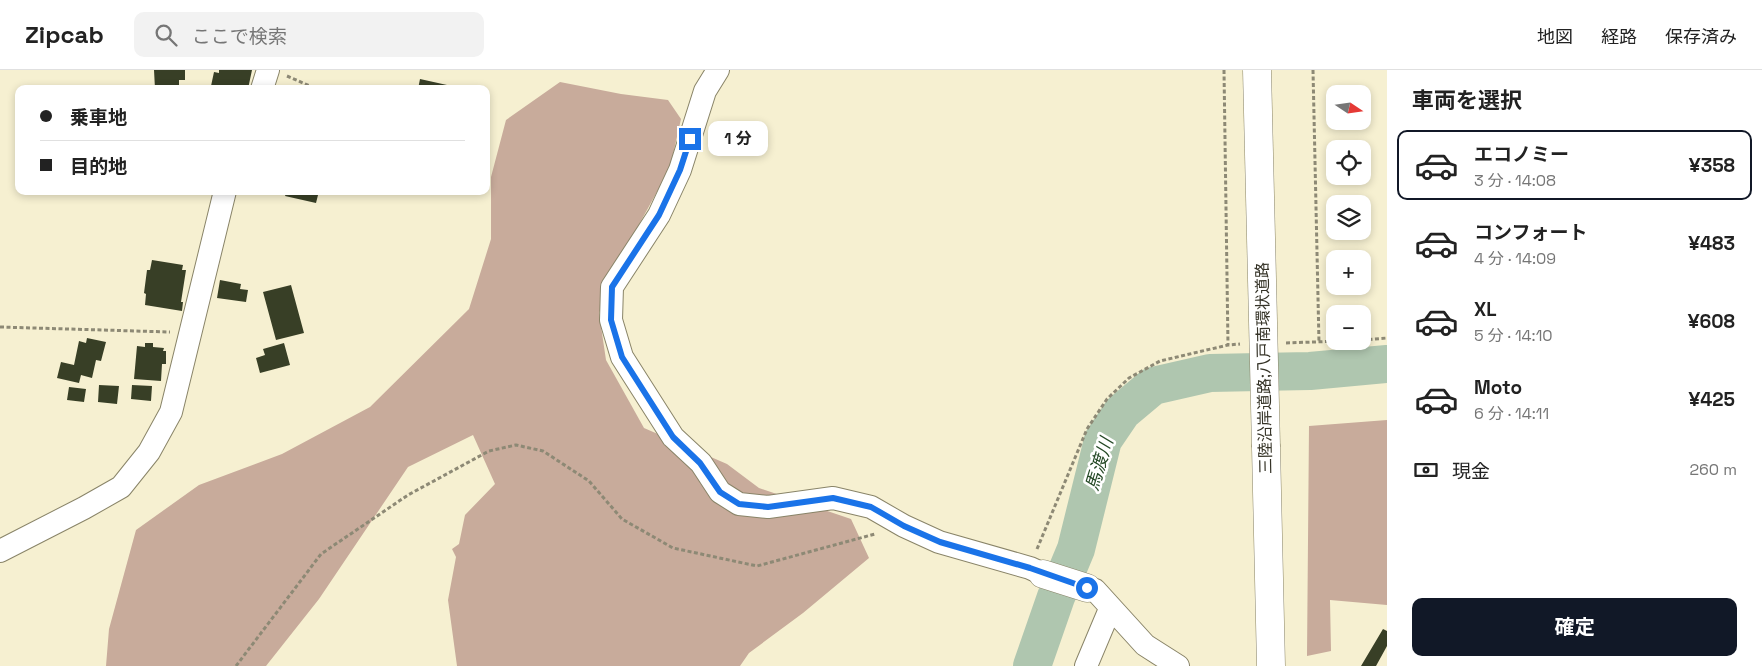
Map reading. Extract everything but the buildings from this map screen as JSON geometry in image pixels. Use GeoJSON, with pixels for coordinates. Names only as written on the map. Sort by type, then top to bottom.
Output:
{"type":"FeatureCollection","features":[{"type":"Feature","properties":{"kind":"main road","name":"三陸沿岸道路;八戸南環状道路"},"geometry":{"type":"LineString","coordinates":[[1257,70],[1271,666]]}},
{"type":"Feature","properties":{"kind":"main road"},"geometry":{"type":"LineString","coordinates":[[1036,571],[1087,588]]}},
{"type":"Feature","properties":{"kind":"street"},"geometry":{"type":"LineString","coordinates":[[263,85],[268,70]]}},
{"type":"Feature","properties":{"kind":"street"},"geometry":{"type":"LineString","coordinates":[[718,70],[705,91],[680,170],[659,215],[612,287],[611,320],[622,357],[673,437],[700,463],[720,492],[739,504],[768,507],[833,498],[871,507],[904,526],[940,542],[1036,571]]}},
{"type":"Feature","properties":{"kind":"street"},"geometry":{"type":"LineString","coordinates":[[0,551],[121,487],[149,452],[171,412],[224,195]]}},
{"type":"Feature","properties":{"kind":"street"},"geometry":{"type":"LineString","coordinates":[[1087,588],[1095,590],[1144,645],[1178,666]]}},
{"type":"Feature","properties":{"kind":"street"},"geometry":{"type":"LineString","coordinates":[[1086,666],[1110,609]]}},
{"type":"Feature","properties":{"kind":"path"},"geometry":{"type":"LineString","coordinates":[[268,70],[307,85]]}},
{"type":"Feature","properties":{"kind":"path"},"geometry":{"type":"LineString","coordinates":[[1224,70],[1228,345]]}},
{"type":"Feature","properties":{"kind":"path"},"geometry":{"type":"LineString","coordinates":[[1313,70],[1319,343]]}},
{"type":"Feature","properties":{"kind":"path"},"geometry":{"type":"LineString","coordinates":[[0,327],[190,333]]}},
{"type":"Feature","properties":{"kind":"path"},"geometry":{"type":"LineString","coordinates":[[1371,339],[1387,338]]}},
{"type":"Feature","properties":{"kind":"path"},"geometry":{"type":"LineString","coordinates":[[1283,344],[1326,342]]}},
{"type":"Feature","properties":{"kind":"path"},"geometry":{"type":"LineString","coordinates":[[1036,571],[1087,429],[1107,399],[1129,378],[1160,362],[1228,345],[1246,344]]}},
{"type":"Feature","properties":{"kind":"path"},"geometry":{"type":"LineString","coordinates":[[236,666],[321,554],[408,495],[489,451],[516,445],[542,451],[589,481],[622,519],[672,548],[757,566],[904,526]]}},
{"type":"Feature","properties":{"kind":"shaded area"},"geometry":{"type":"Polygon","coordinates":[[[560,82],[621,94],[668,100],[681,119],[670,168],[625,250],[599,313],[606,360],[644,428],[727,464],[759,488],[851,519],[869,558],[803,613],[749,653],[740,666],[457,666],[448,600],[456,557],[452,549],[459,544],[465,515],[495,484],[473,435],[408,467],[319,599],[266,666],[106,666],[109,629],[136,530],[199,485],[282,454],[370,407],[469,309],[491,239],[491,177],[506,120],[560,82]]]}},
{"type":"Feature","properties":{"kind":"shaded area"},"geometry":{"type":"Polygon","coordinates":[[[1387,420],[1387,605],[1330,600],[1331,651],[1307,656],[1309,426],[1387,420]]]}},
{"type":"Feature","properties":{"kind":"waterway","name":"馬渡川"},"geometry":{"type":"LineString","coordinates":[[1032,666],[1056,597],[1076,549],[1103,440],[1122,412],[1153,386],[1210,373],[1310,371],[1387,364]]}},
{"type":"Feature","properties":{"kind":"route"},"geometry":{"type":"LineString","coordinates":[[690,139],[680,170],[659,215],[612,287],[611,320],[622,357],[673,437],[700,463],[720,492],[739,504],[768,507],[833,498],[871,507],[904,526],[940,542],[1030,568],[1087,588]]}}]}
